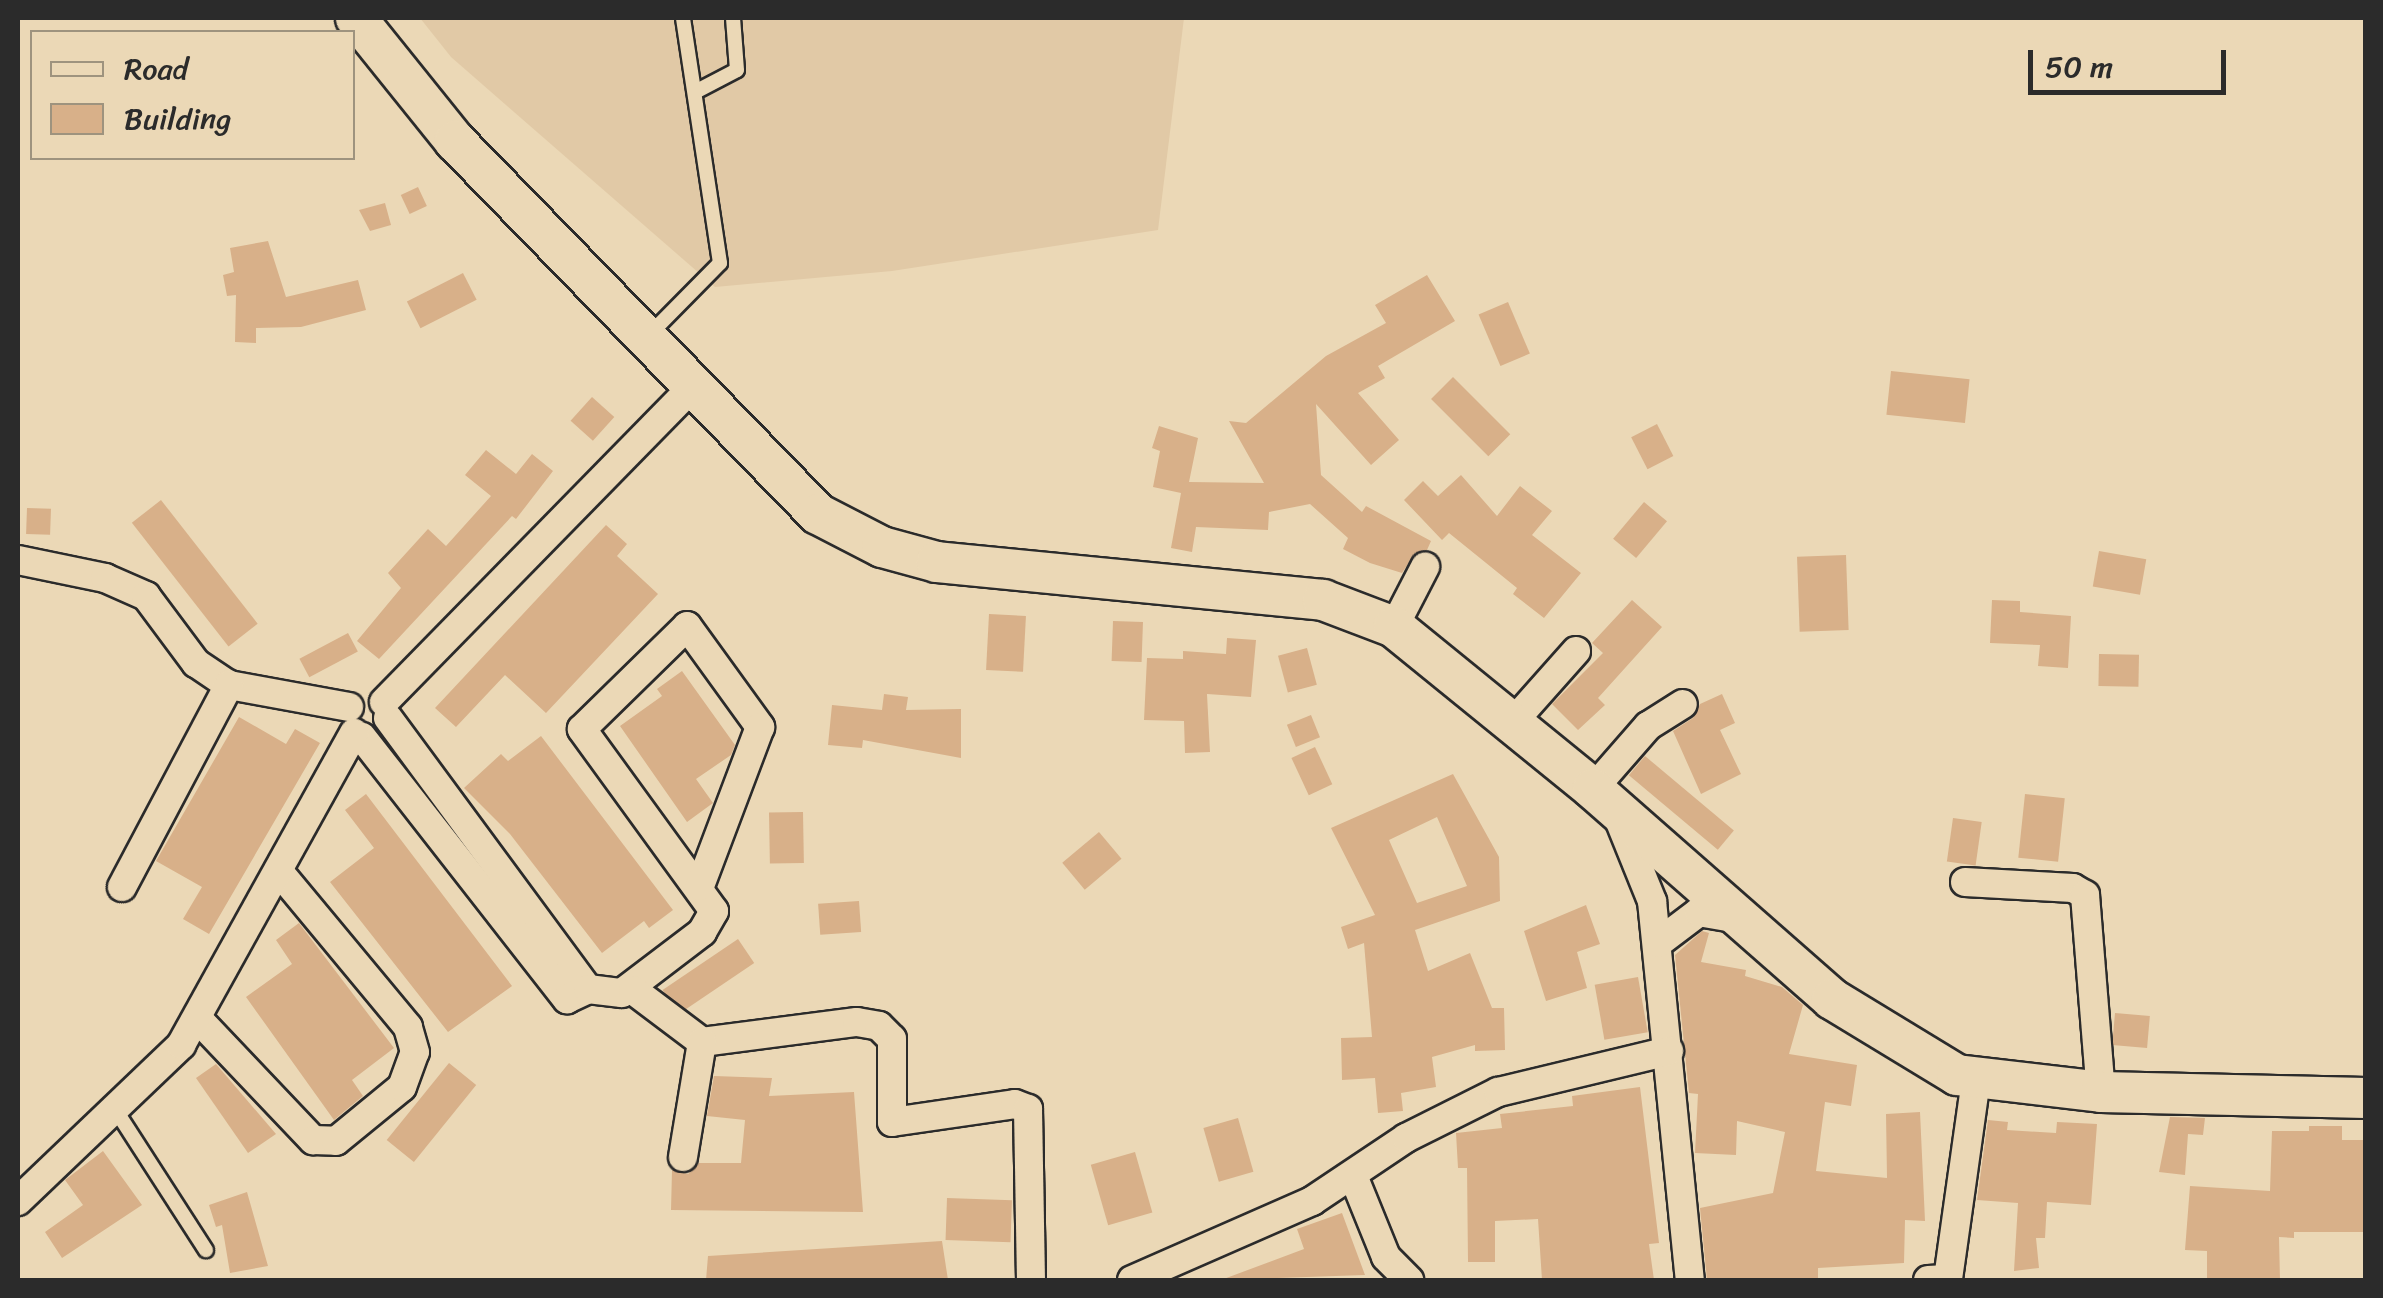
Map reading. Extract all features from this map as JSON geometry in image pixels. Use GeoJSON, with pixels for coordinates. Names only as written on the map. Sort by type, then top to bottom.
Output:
{"type":"FeatureCollection","features":[{"type":"Feature","properties":{"kind":"main road"},"geometry":{"type":"LineString","coordinates":[[356,18],[454,141],[649,336],[690,388],[800,498],[882,547],[937,562],[1323,600],[1400,613],[1521,711],[1601,794],[1832,999],[1930,1063],[1976,1080],[2101,1092],[2366,1098]]}},
{"type":"Feature","properties":{"kind":"street"},"geometry":{"type":"LineString","coordinates":[[386,710],[690,388]]}},
{"type":"Feature","properties":{"kind":"street"},"geometry":{"type":"LineString","coordinates":[[18,560],[105,578],[146,596],[196,663],[229,685],[355,726],[567,998],[588,989],[616,994],[633,990],[710,923],[714,911],[700,886],[582,729],[687,626],[760,727],[700,886]]}},
{"type":"Feature","properties":{"kind":"street"},"geometry":{"type":"LineString","coordinates":[[1400,613],[1425,567]]}},
{"type":"Feature","properties":{"kind":"street"},"geometry":{"type":"LineString","coordinates":[[1521,711],[1576,651]]}},
{"type":"Feature","properties":{"kind":"street"},"geometry":{"type":"LineString","coordinates":[[122,887],[229,685]]}},
{"type":"Feature","properties":{"kind":"street"},"geometry":{"type":"LineString","coordinates":[[18,1201],[115,1109],[199,1020],[281,874],[355,726],[364,696],[386,710],[588,989]]}},
{"type":"Feature","properties":{"kind":"street"},"geometry":{"type":"LineString","coordinates":[[1683,704],[1648,726],[1619,757],[1601,794],[1644,877],[1658,943],[1669,1051],[1676,1194],[1690,1280]]}},
{"type":"Feature","properties":{"kind":"street"},"geometry":{"type":"LineString","coordinates":[[199,1020],[313,1140],[336,1141],[402,1087],[415,1052],[408,1027],[281,874]]}},
{"type":"Feature","properties":{"kind":"street"},"geometry":{"type":"LineString","coordinates":[[1965,882],[2074,888],[2085,895],[2101,1092]]}},
{"type":"Feature","properties":{"kind":"street"},"geometry":{"type":"LineString","coordinates":[[1658,943],[1699,912],[1746,920]]}},
{"type":"Feature","properties":{"kind":"street"},"geometry":{"type":"LineString","coordinates":[[633,990],[702,1042],[857,1022],[879,1026],[892,1039],[892,1122],[1015,1104],[1028,1109],[1031,1280]]}},
{"type":"Feature","properties":{"kind":"street"},"geometry":{"type":"LineString","coordinates":[[682,1157],[702,1042]]}},
{"type":"Feature","properties":{"kind":"street"},"geometry":{"type":"LineString","coordinates":[[1132,1280],[1354,1178],[1406,1138],[1498,1092],[1669,1051]]}},
{"type":"Feature","properties":{"kind":"street"},"geometry":{"type":"LineString","coordinates":[[1928,1280],[1948,1279],[1976,1080]]}},
{"type":"Feature","properties":{"kind":"street"},"geometry":{"type":"LineString","coordinates":[[1354,1178],[1386,1257],[1409,1280]]}},
{"type":"Feature","properties":{"kind":"lane"},"geometry":{"type":"LineString","coordinates":[[649,336],[720,263],[684,18]]}},
{"type":"Feature","properties":{"kind":"lane"},"geometry":{"type":"LineString","coordinates":[[696,92],[737,70],[733,18]]}},
{"type":"Feature","properties":{"kind":"lane"},"geometry":{"type":"LineString","coordinates":[[115,1109],[206,1250]]}},
{"type":"Feature","properties":{"kind":"shaded area"},"geometry":{"type":"Polygon","coordinates":[[[420,18],[1184,18],[1158,230],[892,271],[715,287],[451,57],[420,18]]]}},
{"type":"Feature","properties":{"kind":"building"},"geometry":{"type":"Polygon","coordinates":[[[418,187],[427,206],[410,214],[401,195],[418,187]]]}},
{"type":"Feature","properties":{"kind":"building"},"geometry":{"type":"Polygon","coordinates":[[[385,203],[391,225],[370,231],[359,210],[385,203]]]}},
{"type":"Feature","properties":{"kind":"building"},"geometry":{"type":"Polygon","coordinates":[[[268,241],[286,297],[358,280],[366,310],[301,327],[256,328],[256,343],[235,342],[236,295],[227,296],[223,275],[234,272],[230,248],[268,241]]]}},
{"type":"Feature","properties":{"kind":"building"},"geometry":{"type":"Polygon","coordinates":[[[463,273],[477,300],[420,328],[407,302],[463,273]]]}},
{"type":"Feature","properties":{"kind":"building"},"geometry":{"type":"Polygon","coordinates":[[[1427,275],[1455,321],[1378,366],[1385,378],[1358,393],[1399,440],[1371,465],[1316,404],[1321,475],[1362,512],[1366,506],[1431,541],[1427,550],[1415,553],[1402,573],[1370,563],[1343,549],[1348,538],[1310,504],[1269,512],[1268,530],[1196,527],[1192,552],[1171,548],[1181,493],[1153,487],[1160,451],[1152,448],[1159,426],[1198,438],[1189,482],[1264,483],[1229,421],[1246,423],[1326,356],[1386,323],[1375,305],[1427,275]]]}},
{"type":"Feature","properties":{"kind":"building"},"geometry":{"type":"Polygon","coordinates":[[[1508,302],[1530,354],[1500,366],[1479,315],[1508,302]]]}},
{"type":"Feature","properties":{"kind":"building"},"geometry":{"type":"Polygon","coordinates":[[[1891,371],[1970,379],[1965,423],[1886,415],[1891,371]]]}},
{"type":"Feature","properties":{"kind":"building"},"geometry":{"type":"Polygon","coordinates":[[[1453,377],[1510,434],[1488,456],[1431,399],[1453,377]]]}},
{"type":"Feature","properties":{"kind":"building"},"geometry":{"type":"Polygon","coordinates":[[[592,397],[614,417],[593,441],[571,421],[592,397]]]}},
{"type":"Feature","properties":{"kind":"building"},"geometry":{"type":"Polygon","coordinates":[[[1657,424],[1673,456],[1648,469],[1631,437],[1657,424]]]}},
{"type":"Feature","properties":{"kind":"building"},"geometry":{"type":"Polygon","coordinates":[[[486,450],[516,474],[532,454],[553,471],[516,519],[512,516],[379,659],[357,641],[401,588],[388,573],[428,529],[446,546],[491,496],[465,475],[486,450]]]}},
{"type":"Feature","properties":{"kind":"building"},"geometry":{"type":"Polygon","coordinates":[[[1461,475],[1497,516],[1520,486],[1552,511],[1532,535],[1581,573],[1544,618],[1513,594],[1517,588],[1449,533],[1442,540],[1404,500],[1423,481],[1438,496],[1461,475]]]}},
{"type":"Feature","properties":{"kind":"building"},"geometry":{"type":"Polygon","coordinates":[[[161,500],[258,624],[229,646],[132,523],[161,500]]]}},
{"type":"Feature","properties":{"kind":"building"},"geometry":{"type":"Polygon","coordinates":[[[1644,502],[1667,521],[1636,558],[1613,539],[1644,502]]]}},
{"type":"Feature","properties":{"kind":"building"},"geometry":{"type":"Polygon","coordinates":[[[27,508],[51,509],[50,535],[26,534],[27,508]]]}},
{"type":"Feature","properties":{"kind":"building"},"geometry":{"type":"Polygon","coordinates":[[[606,525],[627,544],[617,556],[658,594],[546,713],[505,675],[456,727],[435,708],[606,525]]]}},
{"type":"Feature","properties":{"kind":"building"},"geometry":{"type":"Polygon","coordinates":[[[2099,551],[2146,559],[2140,595],[2093,586],[2099,551]]]}},
{"type":"Feature","properties":{"kind":"building"},"geometry":{"type":"Polygon","coordinates":[[[1846,555],[1849,630],[1800,632],[1797,557],[1846,555]]]}},
{"type":"Feature","properties":{"kind":"building"},"geometry":{"type":"Polygon","coordinates":[[[1632,600],[1662,627],[1598,698],[1605,705],[1578,730],[1552,704],[1603,653],[1592,643],[1632,600]]]}},
{"type":"Feature","properties":{"kind":"building"},"geometry":{"type":"Polygon","coordinates":[[[1992,600],[2020,601],[2020,612],[2071,616],[2068,668],[2038,666],[2040,645],[1990,643],[1992,600]]]}},
{"type":"Feature","properties":{"kind":"building"},"geometry":{"type":"Polygon","coordinates":[[[989,614],[1026,616],[1023,672],[986,670],[989,614]]]}},
{"type":"Feature","properties":{"kind":"building"},"geometry":{"type":"Polygon","coordinates":[[[1113,621],[1143,622],[1142,662],[1112,661],[1113,621]]]}},
{"type":"Feature","properties":{"kind":"building"},"geometry":{"type":"Polygon","coordinates":[[[348,633],[358,652],[309,677],[299,659],[348,633]]]}},
{"type":"Feature","properties":{"kind":"building"},"geometry":{"type":"Polygon","coordinates":[[[1227,638],[1256,640],[1251,697],[1207,694],[1210,752],[1185,753],[1184,721],[1144,720],[1147,658],[1183,659],[1183,651],[1226,654],[1227,638]]]}},
{"type":"Feature","properties":{"kind":"building"},"geometry":{"type":"Polygon","coordinates":[[[1307,648],[1317,685],[1288,692],[1278,656],[1307,648]]]}},
{"type":"Feature","properties":{"kind":"building"},"geometry":{"type":"Polygon","coordinates":[[[2099,654],[2139,655],[2138,687],[2098,686],[2099,654]]]}},
{"type":"Feature","properties":{"kind":"building"},"geometry":{"type":"Polygon","coordinates":[[[682,671],[735,745],[731,755],[696,779],[713,803],[687,822],[620,726],[662,696],[657,689],[682,671]]]}},
{"type":"Feature","properties":{"kind":"building"},"geometry":{"type":"Polygon","coordinates":[[[884,694],[908,697],[906,710],[961,709],[961,758],[863,740],[862,748],[828,745],[832,705],[882,710],[884,694]]]}},
{"type":"Feature","properties":{"kind":"building"},"geometry":{"type":"Polygon","coordinates":[[[1722,694],[1735,723],[1720,730],[1741,774],[1701,794],[1673,731],[1693,718],[1700,704],[1722,694]]]}},
{"type":"Feature","properties":{"kind":"building"},"geometry":{"type":"Polygon","coordinates":[[[1311,715],[1320,737],[1296,747],[1287,725],[1311,715]]]}},
{"type":"Feature","properties":{"kind":"building"},"geometry":{"type":"Polygon","coordinates":[[[239,717],[286,744],[295,729],[320,743],[209,934],[183,919],[202,887],[156,861],[239,717]]]}},
{"type":"Feature","properties":{"kind":"building"},"geometry":{"type":"Polygon","coordinates":[[[541,736],[673,910],[649,928],[644,921],[602,953],[510,834],[464,788],[501,754],[508,761],[541,736]]]}},
{"type":"Feature","properties":{"kind":"building"},"geometry":{"type":"Polygon","coordinates":[[[1315,747],[1332,784],[1309,795],[1291,758],[1315,747]]]}},
{"type":"Feature","properties":{"kind":"building"},"geometry":{"type":"Polygon","coordinates":[[[1645,756],[1734,831],[1718,850],[1629,775],[1645,756]]]}},
{"type":"Feature","properties":{"kind":"building"},"geometry":{"type":"Polygon","coordinates":[[[1453,774],[1499,857],[1500,901],[1415,930],[1428,971],[1470,953],[1492,1008],[1504,1008],[1505,1050],[1475,1051],[1475,1045],[1432,1057],[1436,1087],[1401,1093],[1403,1111],[1378,1113],[1375,1078],[1342,1080],[1341,1038],[1372,1037],[1364,943],[1348,949],[1341,927],[1375,915],[1331,828],[1453,774]],[[1437,817],[1389,840],[1417,903],[1467,886],[1437,817]]]}},
{"type":"Feature","properties":{"kind":"building"},"geometry":{"type":"Polygon","coordinates":[[[366,794],[512,986],[448,1032],[330,882],[374,848],[345,810],[366,794]]]}},
{"type":"Feature","properties":{"kind":"building"},"geometry":{"type":"Polygon","coordinates":[[[2025,794],[2065,798],[2058,862],[2018,858],[2025,794]]]}},
{"type":"Feature","properties":{"kind":"building"},"geometry":{"type":"Polygon","coordinates":[[[803,812],[804,863],[770,864],[769,813],[803,812]]]}},
{"type":"Feature","properties":{"kind":"building"},"geometry":{"type":"Polygon","coordinates":[[[1953,818],[1982,822],[1976,866],[1947,862],[1953,818]]]}},
{"type":"Feature","properties":{"kind":"building"},"geometry":{"type":"Polygon","coordinates":[[[1099,832],[1121,859],[1085,890],[1062,863],[1099,832]]]}},
{"type":"Feature","properties":{"kind":"building"},"geometry":{"type":"Polygon","coordinates":[[[859,901],[861,932],[820,935],[818,904],[859,901]]]}},
{"type":"Feature","properties":{"kind":"building"},"geometry":{"type":"Polygon","coordinates":[[[1586,905],[1600,944],[1577,952],[1587,988],[1546,1001],[1524,931],[1586,905]]]}},
{"type":"Feature","properties":{"kind":"building"},"geometry":{"type":"Polygon","coordinates":[[[299,923],[394,1048],[352,1080],[363,1096],[334,1120],[246,997],[292,964],[276,940],[299,923]]]}},
{"type":"Feature","properties":{"kind":"building"},"geometry":{"type":"Polygon","coordinates":[[[1702,931],[1709,933],[1701,962],[1746,970],[1745,976],[1782,987],[1803,1005],[1789,1054],[1857,1065],[1851,1106],[1825,1102],[1816,1171],[1887,1178],[1886,1114],[1920,1112],[1925,1221],[1905,1220],[1904,1263],[1818,1268],[1818,1278],[1707,1280],[1700,1208],[1773,1193],[1785,1132],[1737,1121],[1736,1155],[1695,1153],[1698,1094],[1689,1093],[1675,955],[1702,931]]]}},
{"type":"Feature","properties":{"kind":"building"},"geometry":{"type":"Polygon","coordinates":[[[738,939],[754,963],[679,1014],[663,990],[738,939]]]}},
{"type":"Feature","properties":{"kind":"building"},"geometry":{"type":"Polygon","coordinates":[[[1638,977],[1648,1032],[1604,1040],[1595,985],[1638,977]]]}},
{"type":"Feature","properties":{"kind":"building"},"geometry":{"type":"Polygon","coordinates":[[[2115,1013],[2150,1016],[2147,1048],[2112,1045],[2115,1013]]]}},
{"type":"Feature","properties":{"kind":"building"},"geometry":{"type":"Polygon","coordinates":[[[449,1063],[476,1085],[414,1162],[387,1140],[449,1063]]]}},
{"type":"Feature","properties":{"kind":"building"},"geometry":{"type":"Polygon","coordinates":[[[216,1064],[276,1134],[248,1153],[196,1078],[216,1064]]]}},
{"type":"Feature","properties":{"kind":"building"},"geometry":{"type":"Polygon","coordinates":[[[714,1076],[772,1078],[769,1096],[854,1092],[863,1212],[671,1210],[672,1170],[688,1174],[699,1163],[741,1163],[745,1120],[707,1116],[714,1076]]]}},
{"type":"Feature","properties":{"kind":"building"},"geometry":{"type":"Polygon","coordinates":[[[1640,1087],[1659,1243],[1649,1244],[1654,1280],[1542,1280],[1538,1219],[1495,1221],[1495,1262],[1468,1262],[1467,1168],[1458,1168],[1456,1133],[1502,1128],[1500,1114],[1573,1106],[1572,1096],[1640,1087]]]}},
{"type":"Feature","properties":{"kind":"building"},"geometry":{"type":"Polygon","coordinates":[[[2170,1117],[2205,1118],[2203,1135],[2188,1134],[2185,1175],[2159,1172],[2170,1117]]]}},
{"type":"Feature","properties":{"kind":"building"},"geometry":{"type":"Polygon","coordinates":[[[1238,1118],[1253,1172],[1219,1182],[1203,1128],[1238,1118]]]}},
{"type":"Feature","properties":{"kind":"building"},"geometry":{"type":"Polygon","coordinates":[[[1988,1120],[2008,1122],[2007,1130],[2056,1133],[2057,1122],[2097,1124],[2091,1205],[2047,1202],[2045,1238],[2036,1238],[2039,1268],[2014,1271],[2018,1203],[1977,1200],[1988,1120]]]}},
{"type":"Feature","properties":{"kind":"building"},"geometry":{"type":"Polygon","coordinates":[[[2309,1126],[2342,1126],[2342,1140],[2366,1140],[2366,1232],[2294,1232],[2294,1238],[2279,1237],[2280,1280],[2207,1280],[2207,1251],[2185,1250],[2190,1186],[2270,1191],[2272,1131],[2309,1131],[2309,1126]]]}},
{"type":"Feature","properties":{"kind":"building"},"geometry":{"type":"Polygon","coordinates":[[[103,1151],[142,1205],[62,1258],[45,1232],[83,1205],[65,1180],[103,1151]]]}},
{"type":"Feature","properties":{"kind":"building"},"geometry":{"type":"Polygon","coordinates":[[[1135,1152],[1152,1213],[1108,1225],[1091,1165],[1135,1152]]]}},
{"type":"Feature","properties":{"kind":"building"},"geometry":{"type":"Polygon","coordinates":[[[247,1192],[268,1266],[230,1273],[222,1225],[216,1227],[209,1205],[247,1192]]]}},
{"type":"Feature","properties":{"kind":"building"},"geometry":{"type":"Polygon","coordinates":[[[947,1198],[1012,1200],[1010,1242],[946,1240],[947,1198]]]}},
{"type":"Feature","properties":{"kind":"building"},"geometry":{"type":"Polygon","coordinates":[[[1342,1213],[1365,1275],[1221,1280],[1304,1249],[1297,1229],[1342,1213]]]}},
{"type":"Feature","properties":{"kind":"building"},"geometry":{"type":"Polygon","coordinates":[[[942,1241],[948,1280],[706,1280],[708,1256],[942,1241]]]}}]}
